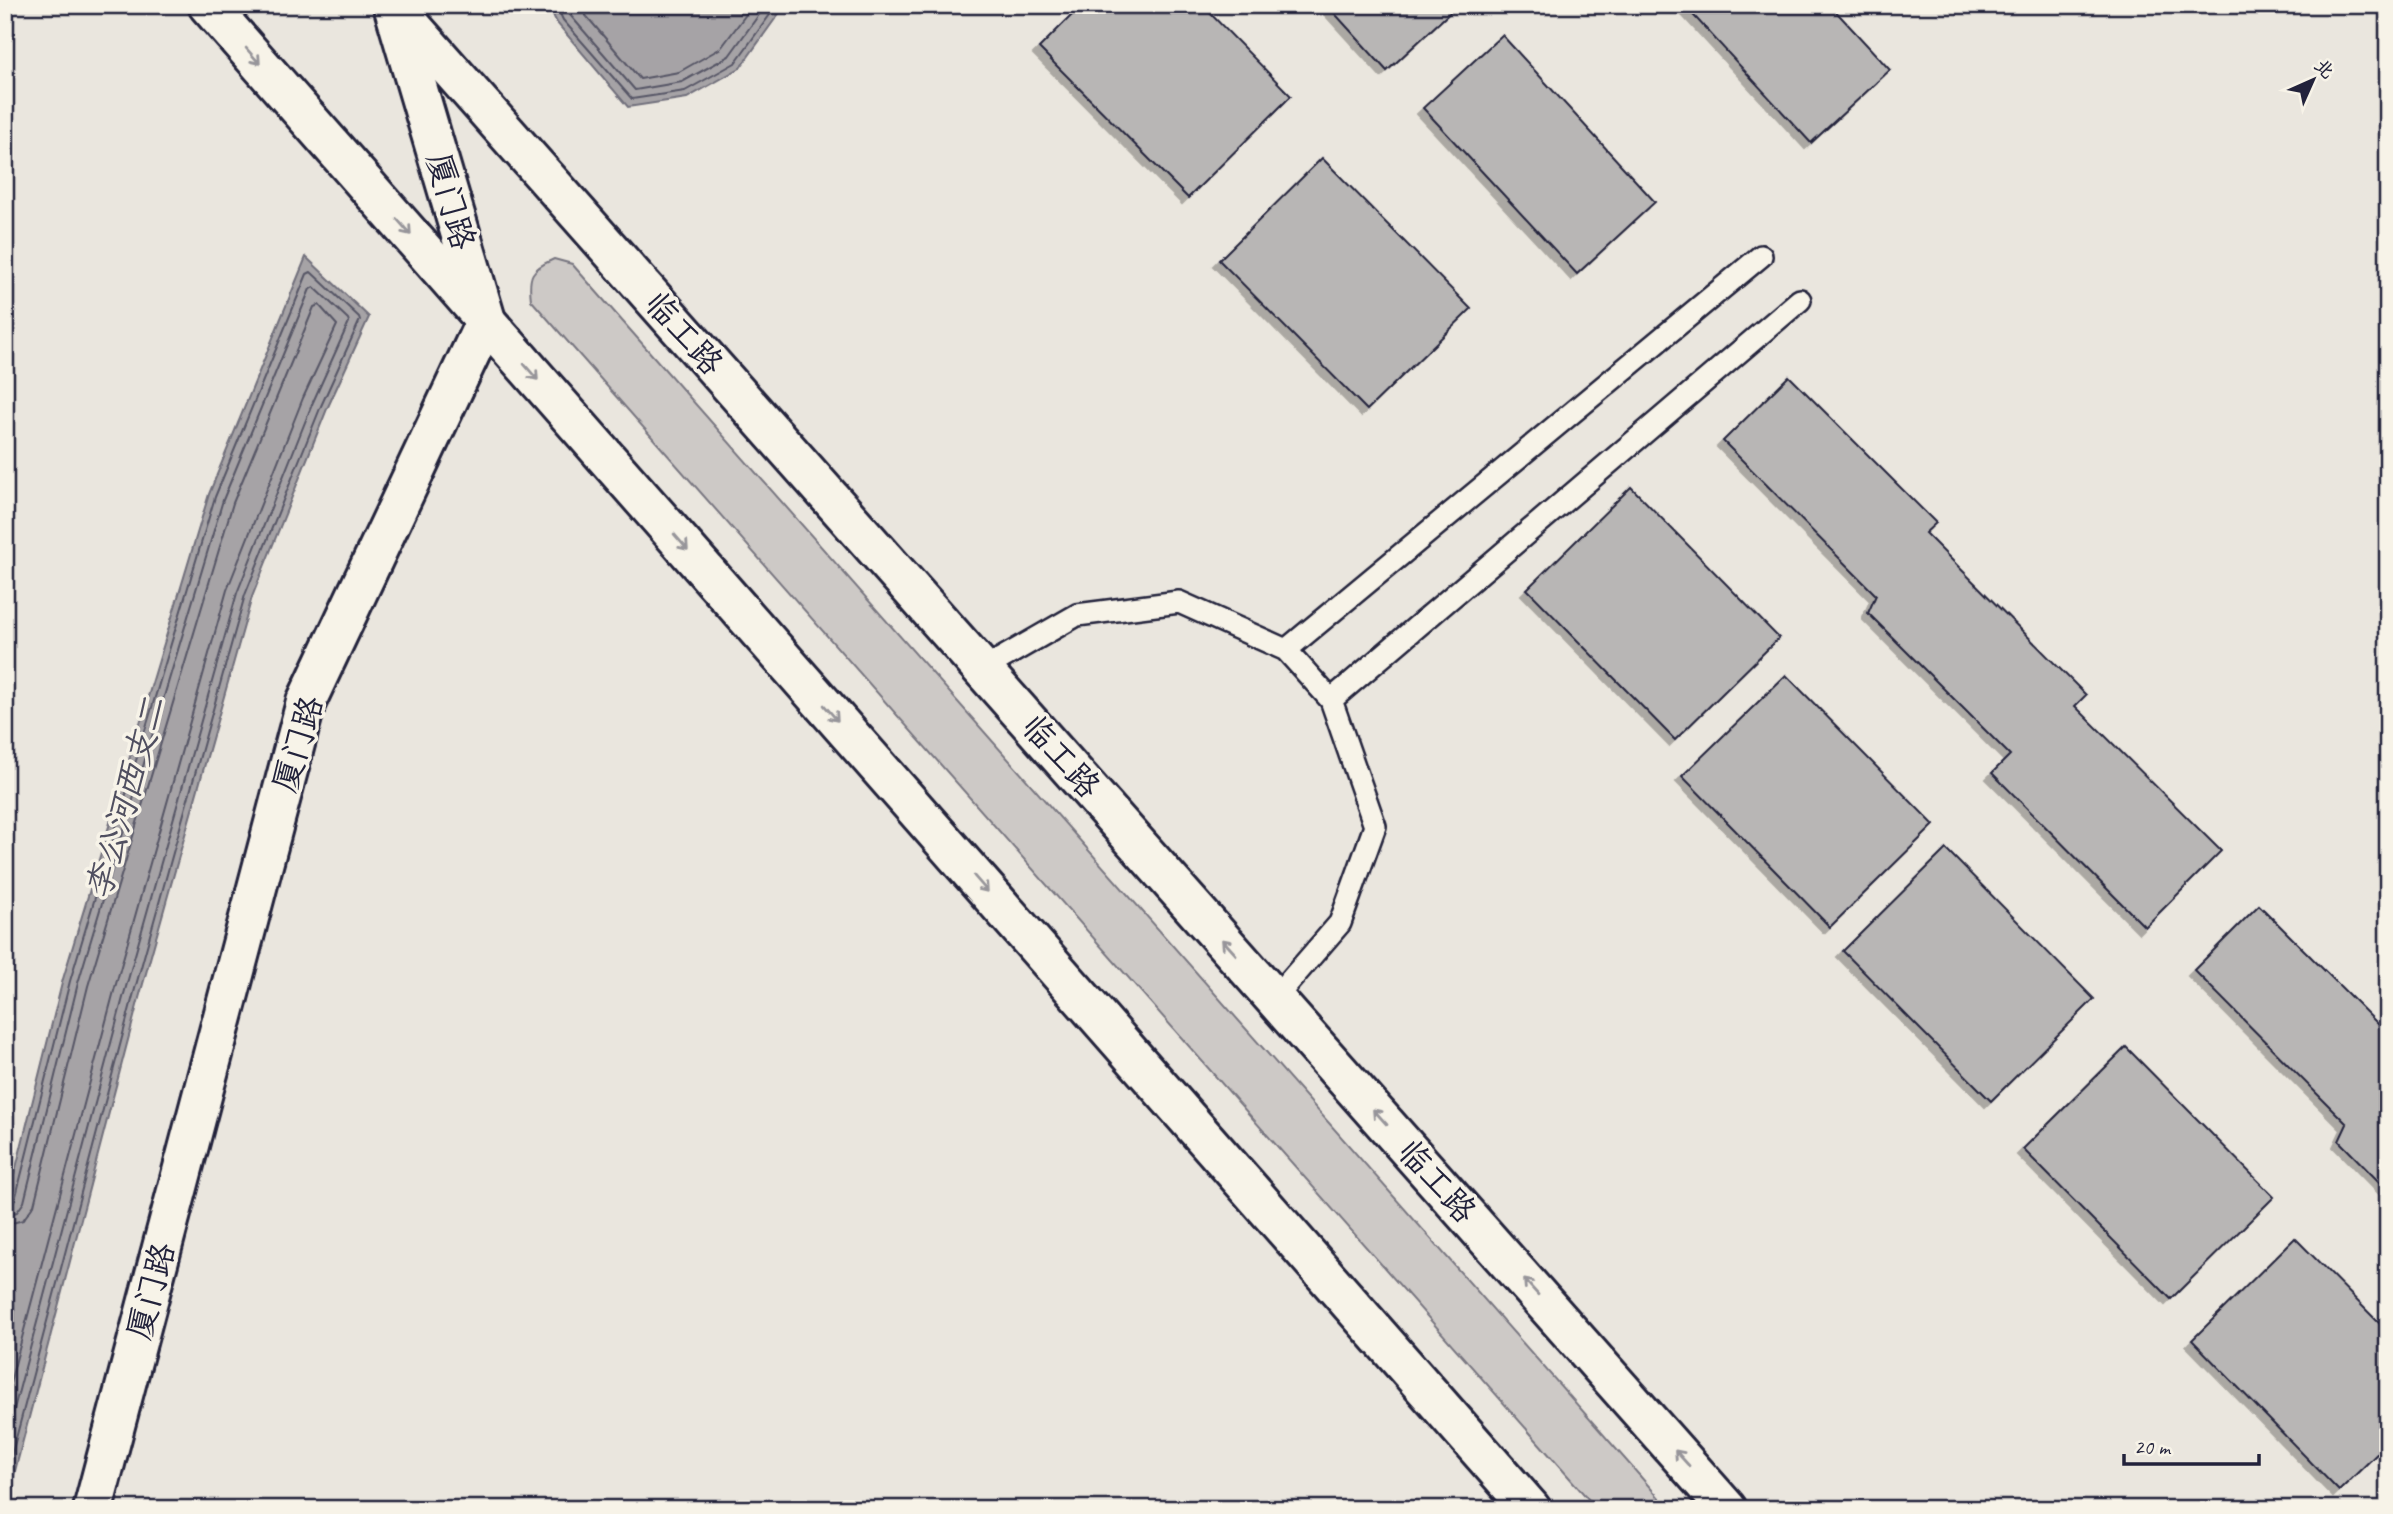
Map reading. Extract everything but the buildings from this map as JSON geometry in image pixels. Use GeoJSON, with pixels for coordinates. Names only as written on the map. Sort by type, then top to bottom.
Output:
{"type":"FeatureCollection","features":[{"type":"Feature","properties":{"kind":"main road"},"geometry":{"type":"LineString","coordinates":[[208,5],[1531,1509]]}},
{"type":"Feature","properties":{"kind":"main road","name":"厦门路"},"geometry":{"type":"LineString","coordinates":[[93,1509],[306,702],[486,320],[393,5]]}},
{"type":"Feature","properties":{"kind":"main road","name":"临工路"},"geometry":{"type":"LineString","coordinates":[[393,5],[1727,1509]]}},
{"type":"Feature","properties":{"kind":"lane"},"geometry":{"type":"LineString","coordinates":[[1286,650],[1762,256]]}},
{"type":"Feature","properties":{"kind":"lane"},"geometry":{"type":"LineString","coordinates":[[1331,700],[1800,300]]}},
{"type":"Feature","properties":{"kind":"lane"},"geometry":{"type":"LineString","coordinates":[[983,668],[1077,615],[1179,602],[1286,650],[1331,700],[1375,826],[1340,923],[1275,998]]}},
{"type":"Feature","properties":{"kind":"shaded area"},"geometry":{"type":"Polygon","coordinates":[[[554,259],[572,264],[1669,1509],[1597,1509],[531,300],[530,284],[533,274],[540,266],[554,259]]]}},
{"type":"Feature","properties":{"kind":"water"},"geometry":{"type":"Polygon","coordinates":[[[548,5],[785,5],[740,68],[687,98],[628,107],[557,23],[548,5]]]}},
{"type":"Feature","properties":{"kind":"water","name":"李公河西支二"},"geometry":{"type":"Polygon","coordinates":[[[306,257],[369,317],[327,409],[252,597],[139,998],[5,1509],[5,1212],[63,979],[209,494],[306,257]]]}}]}
